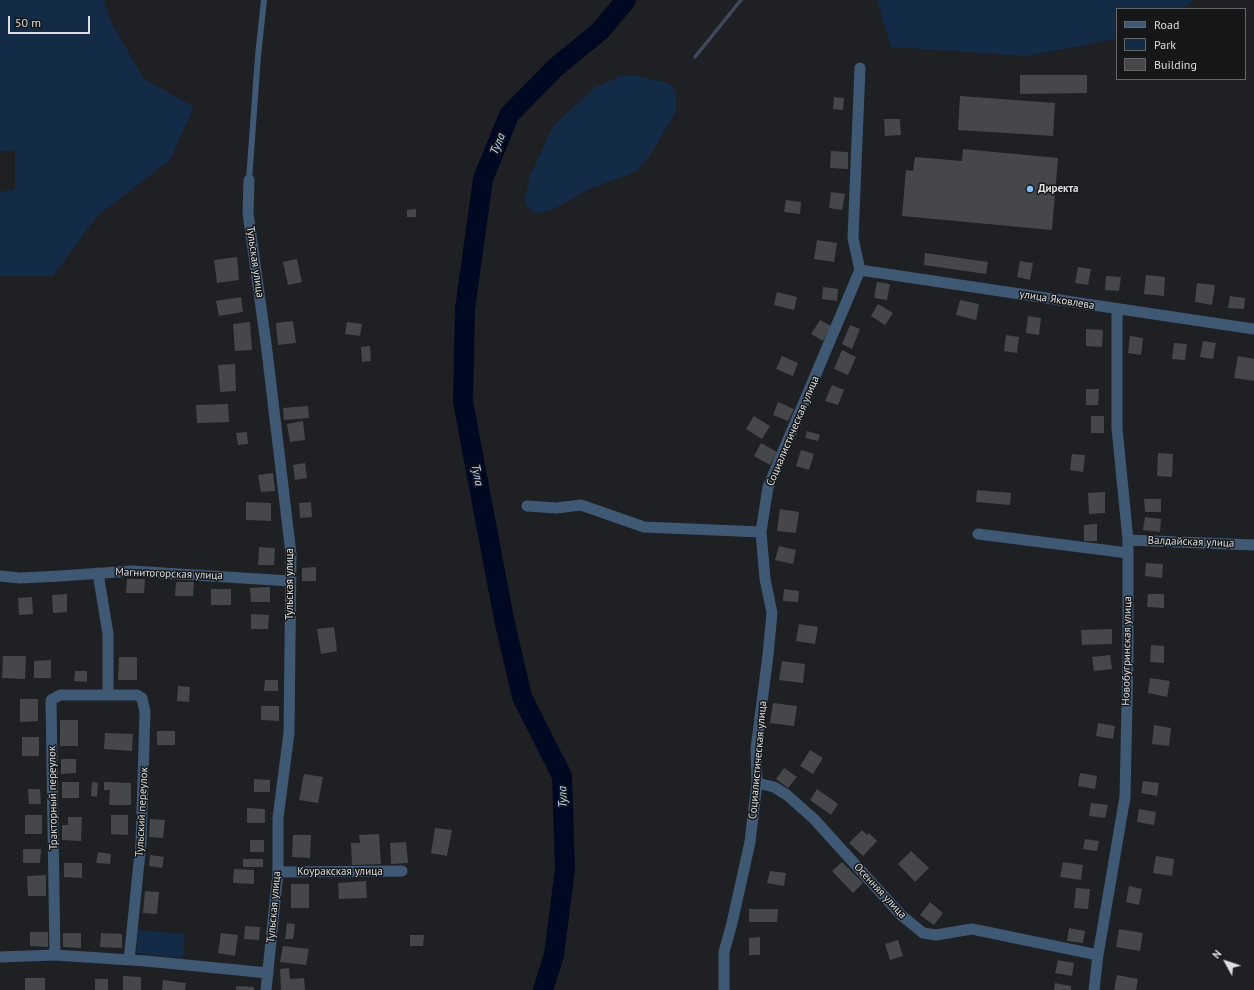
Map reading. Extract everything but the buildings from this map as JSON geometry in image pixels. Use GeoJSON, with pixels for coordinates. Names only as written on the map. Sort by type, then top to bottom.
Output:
{"type":"FeatureCollection","features":[{"type":"Feature","properties":{"kind":"street"},"geometry":{"type":"LineString","coordinates":[[860,68],[853,238],[860,270]]}},
{"type":"Feature","properties":{"kind":"street","name":"Тульская улица"},"geometry":{"type":"LineString","coordinates":[[249,180],[248,213],[267,351],[291,554],[289,733],[278,818],[278,872],[266,990]]}},
{"type":"Feature","properties":{"kind":"street","name":"улица Яковлева"},"geometry":{"type":"LineString","coordinates":[[860,270],[1117,310],[1254,329]]}},
{"type":"Feature","properties":{"kind":"street","name":"Социалистическая улица"},"geometry":{"type":"LineString","coordinates":[[724,990],[724,952],[750,842],[757,783],[756,749],[772,613],[765,579],[761,532],[768,487],[860,270]]}},
{"type":"Feature","properties":{"kind":"street","name":"Новобугринская улица"},"geometry":{"type":"LineString","coordinates":[[1094,990],[1098,955],[1125,797],[1128,664],[1128,540],[1117,428],[1117,310]]}},
{"type":"Feature","properties":{"kind":"street"},"geometry":{"type":"LineString","coordinates":[[527,506],[556,508],[581,505],[644,527],[761,532]]}},
{"type":"Feature","properties":{"kind":"street"},"geometry":{"type":"LineString","coordinates":[[978,534],[1128,553]]}},
{"type":"Feature","properties":{"kind":"street","name":"Валдайская улица"},"geometry":{"type":"LineString","coordinates":[[1128,540],[1254,545]]}},
{"type":"Feature","properties":{"kind":"street","name":"Магнитогорская улица"},"geometry":{"type":"LineString","coordinates":[[0,576],[20,578],[132,571],[290,581]]}},
{"type":"Feature","properties":{"kind":"street"},"geometry":{"type":"LineString","coordinates":[[98,573],[108,634],[108,694]]}},
{"type":"Feature","properties":{"kind":"street","name":"Тракторный переулок"},"geometry":{"type":"LineString","coordinates":[[55,955],[51,700],[60,695],[108,694]]}},
{"type":"Feature","properties":{"kind":"street","name":"Тульский переулок"},"geometry":{"type":"LineString","coordinates":[[108,694],[137,695],[142,698],[146,712],[141,843],[129,960]]}},
{"type":"Feature","properties":{"kind":"street","name":"Осенняя улица"},"geometry":{"type":"LineString","coordinates":[[757,783],[774,787],[787,795],[814,819],[901,915],[923,933],[936,935],[972,929],[1098,955]]}},
{"type":"Feature","properties":{"kind":"street","name":"Коуракская улица"},"geometry":{"type":"LineString","coordinates":[[278,872],[402,872]]}},
{"type":"Feature","properties":{"kind":"street"},"geometry":{"type":"LineString","coordinates":[[0,957],[55,955],[129,960],[268,973]]}},
{"type":"Feature","properties":{"kind":"lane"},"geometry":{"type":"LineString","coordinates":[[249,180],[258,56],[264,0]]}},
{"type":"Feature","properties":{"kind":"green space"},"geometry":{"type":"Polygon","coordinates":[[[0,0],[104,0],[110,20],[143,78],[194,107],[170,160],[97,216],[53,276],[0,276],[0,192],[15,189],[15,150],[0,151],[0,0]]]}},
{"type":"Feature","properties":{"kind":"green space"},"geometry":{"type":"Polygon","coordinates":[[[877,0],[1194,0],[1184,8],[1116,8],[1116,39],[1026,56],[891,47],[877,0]]]}},
{"type":"Feature","properties":{"kind":"green space"},"geometry":{"type":"Polygon","coordinates":[[[621,76],[638,76],[668,83],[676,91],[676,111],[651,154],[636,172],[589,189],[554,209],[536,214],[527,206],[525,199],[530,176],[553,126],[594,88],[621,76]]]}},
{"type":"Feature","properties":{"kind":"green space"},"geometry":{"type":"Polygon","coordinates":[[[138,930],[185,934],[183,958],[136,953],[138,930]]]}},
{"type":"Feature","properties":{"kind":"waterway","name":"Тула"},"geometry":{"type":"LineString","coordinates":[[543,990],[554,955],[565,869],[562,776],[522,697],[504,619],[463,402],[465,309],[483,179],[509,115],[555,68],[600,31],[626,0]]}},
{"type":"Feature","properties":{"kind":"waterway"},"geometry":{"type":"LineString","coordinates":[[695,57],[741,0]]}},
{"type":"Feature","properties":{"kind":"place","name":"Директа"},"geometry":{"type":"Point","coordinates":[1030,189]}}]}
